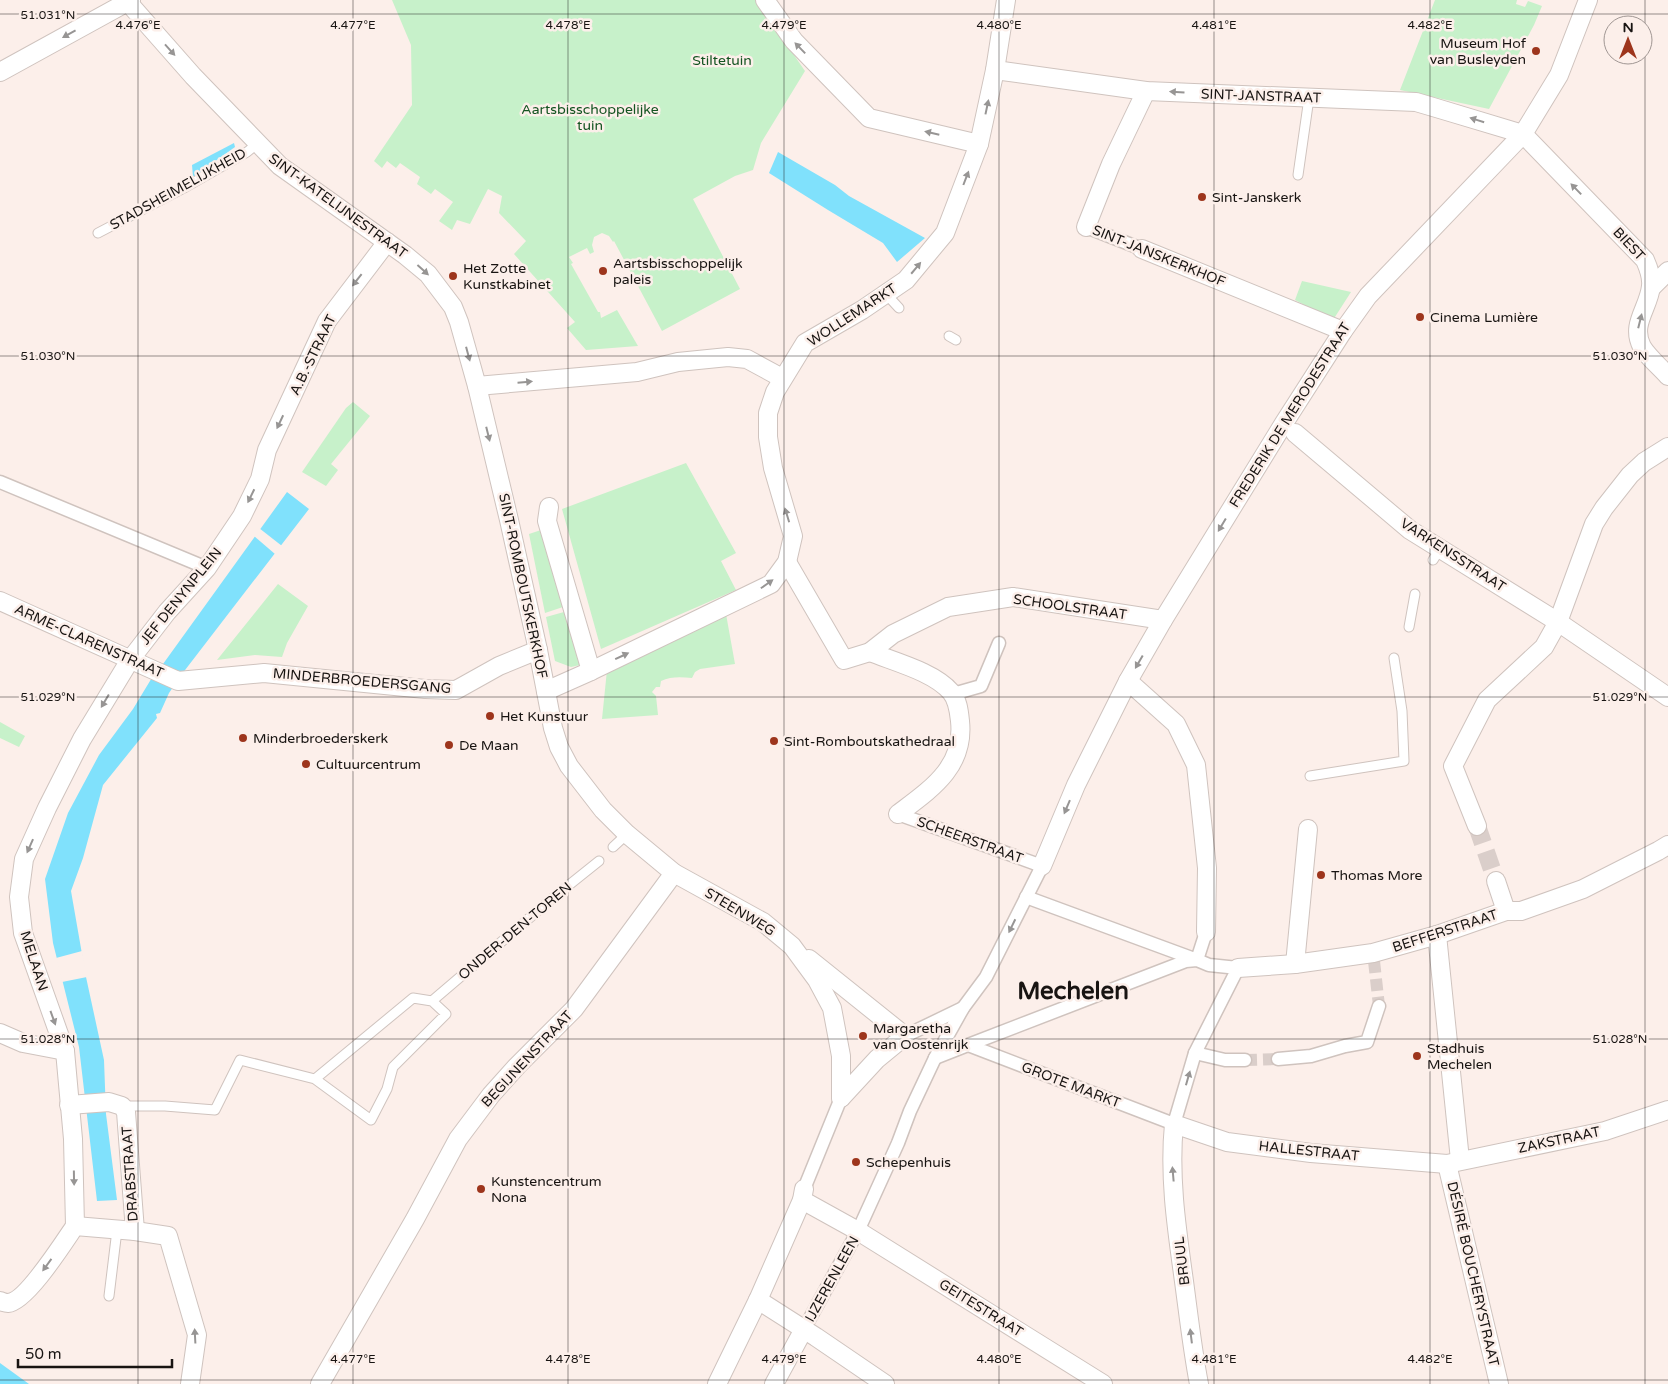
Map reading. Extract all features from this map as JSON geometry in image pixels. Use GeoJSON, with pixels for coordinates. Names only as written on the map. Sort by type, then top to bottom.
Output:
{"type":"FeatureCollection","features":[{"type":"Feature","properties":{"kind":"street"},"geometry":{"type":"LineString","coordinates":[[765,0],[794,41],[869,118],[979,144]]}},
{"type":"Feature","properties":{"kind":"street","name":"WOLLEMARKT"},"geometry":{"type":"LineString","coordinates":[[787,562],[794,536],[773,468],[768,437],[768,413],[775,392],[805,343],[862,310],[906,280],[945,233],[979,144],[995,70],[1006,0]]}},
{"type":"Feature","properties":{"kind":"street","name":"FREDERIK DE MERODESTRAAT"},"geometry":{"type":"LineString","coordinates":[[1042,866],[1076,784],[1128,681],[1163,620],[1289,428],[1342,331],[1368,296],[1523,134],[1559,75],[1588,0]]}},
{"type":"Feature","properties":{"kind":"street"},"geometry":{"type":"LineString","coordinates":[[0,72],[128,1]]}},
{"type":"Feature","properties":{"kind":"street","name":"SINT-KATELIJNESTRAAT"},"geometry":{"type":"LineString","coordinates":[[128,1],[193,76],[280,166],[387,242],[428,274],[453,307],[477,386]]}},
{"type":"Feature","properties":{"kind":"street","name":"SINT-JANSTRAAT"},"geometry":{"type":"LineString","coordinates":[[995,70],[1146,91],[1416,102],[1523,134]]}},
{"type":"Feature","properties":{"kind":"street","name":"SINT-JANSKERKHOF"},"geometry":{"type":"LineString","coordinates":[[1146,91],[1111,164],[1086,227],[1342,331]]}},
{"type":"Feature","properties":{"kind":"street","name":"BIEST"},"geometry":{"type":"LineString","coordinates":[[1523,134],[1645,260],[1650,272],[1651,288],[1638,326],[1639,336],[1642,347],[1668,376]]}},
{"type":"Feature","properties":{"kind":"street","name":"A.B.-STRAAT"},"geometry":{"type":"LineString","coordinates":[[267,450],[327,321],[387,242]]}},
{"type":"Feature","properties":{"kind":"street"},"geometry":{"type":"LineString","coordinates":[[1651,288],[1668,271]]}},
{"type":"Feature","properties":{"kind":"street"},"geometry":{"type":"LineString","coordinates":[[477,386],[637,372],[678,362],[728,357],[747,359],[782,378]]}},
{"type":"Feature","properties":{"kind":"street","name":"SINT-ROMBOUTSKERKHOF"},"geometry":{"type":"LineString","coordinates":[[477,386],[510,520],[546,691],[591,672],[771,584],[787,562]]}},
{"type":"Feature","properties":{"kind":"street","name":"VARKENSSTRAAT"},"geometry":{"type":"LineString","coordinates":[[1289,428],[1437,555],[1558,622],[1668,698]]}},
{"type":"Feature","properties":{"kind":"street"},"geometry":{"type":"LineString","coordinates":[[1477,826],[1454,766],[1487,700],[1544,647],[1558,622],[1594,524],[1604,508],[1630,475],[1644,462],[1668,447]]}},
{"type":"Feature","properties":{"kind":"street","name":"JEF DENYNPLEIN"},"geometry":{"type":"LineString","coordinates":[[130,660],[167,612],[207,568],[242,516],[260,479],[267,450]]}},
{"type":"Feature","properties":{"kind":"street"},"geometry":{"type":"LineString","coordinates":[[0,482],[207,568]]}},
{"type":"Feature","properties":{"kind":"street"},"geometry":{"type":"LineString","coordinates":[[549,507],[547,521],[591,672]]}},
{"type":"Feature","properties":{"kind":"street"},"geometry":{"type":"LineString","coordinates":[[787,562],[844,660],[870,652],[924,674],[945,686],[953,694],[959,709],[961,732],[956,758],[928,792],[898,814]]}},
{"type":"Feature","properties":{"kind":"street","name":"SCHOOLSTRAAT"},"geometry":{"type":"LineString","coordinates":[[870,652],[892,634],[948,607],[1013,597],[1163,620]]}},
{"type":"Feature","properties":{"kind":"street","name":"ARME-CLARENSTRAAT"},"geometry":{"type":"LineString","coordinates":[[0,601],[178,681]]}},
{"type":"Feature","properties":{"kind":"street"},"geometry":{"type":"LineString","coordinates":[[953,694],[981,686],[999,643]]}},
{"type":"Feature","properties":{"kind":"street","name":"MINDERBROEDERSGANG"},"geometry":{"type":"LineString","coordinates":[[178,681],[264,672],[425,689],[456,690],[499,666],[538,650]]}},
{"type":"Feature","properties":{"kind":"street","name":"MELAAN"},"geometry":{"type":"LineString","coordinates":[[75,1226],[73,1139],[77,1105],[65,1050],[23,933],[18,897],[24,859],[47,808],[82,739],[130,660]]}},
{"type":"Feature","properties":{"kind":"street"},"geometry":{"type":"LineString","coordinates":[[1128,681],[1176,724],[1196,765],[1207,868],[1206,932],[1197,960]]}},
{"type":"Feature","properties":{"kind":"street"},"geometry":{"type":"LineString","coordinates":[[546,691],[552,728],[558,747],[569,766],[603,810],[627,834],[674,873]]}},
{"type":"Feature","properties":{"kind":"street","name":"SCHEERSTRAAT"},"geometry":{"type":"LineString","coordinates":[[898,814],[1042,866]]}},
{"type":"Feature","properties":{"kind":"street"},"geometry":{"type":"LineString","coordinates":[[1295,964],[1308,829]]}},
{"type":"Feature","properties":{"kind":"street","name":"BEFFERSTRAAT"},"geometry":{"type":"LineString","coordinates":[[1238,968],[1373,957],[1506,910],[1521,911],[1583,889],[1658,852],[1668,845]]}},
{"type":"Feature","properties":{"kind":"street"},"geometry":{"type":"LineString","coordinates":[[858,1231],[935,1058],[963,1008],[986,978],[1042,866]]}},
{"type":"Feature","properties":{"kind":"street","name":"STEENWEG"},"geometry":{"type":"LineString","coordinates":[[674,873],[763,922],[792,946],[817,980],[832,1008],[842,1056],[842,1098]]}},
{"type":"Feature","properties":{"kind":"street","name":"BEGIJNENSTRAAT"},"geometry":{"type":"LineString","coordinates":[[320,1384],[415,1219],[458,1139],[491,1095],[574,1008],[674,873]]}},
{"type":"Feature","properties":{"kind":"street"},"geometry":{"type":"LineString","coordinates":[[1496,881],[1506,910]]}},
{"type":"Feature","properties":{"kind":"street"},"geometry":{"type":"LineString","coordinates":[[1026,896],[1210,966],[1238,968],[1196,1053],[1174,1131]]}},
{"type":"Feature","properties":{"kind":"street","name":"DÉSIRÉ BOUCHERYSTRAAT"},"geometry":{"type":"LineString","coordinates":[[1437,935],[1454,1162],[1500,1384]]}},
{"type":"Feature","properties":{"kind":"street"},"geometry":{"type":"LineString","coordinates":[[792,946],[906,1036],[963,1008]]}},
{"type":"Feature","properties":{"kind":"street"},"geometry":{"type":"LineString","coordinates":[[935,1058],[1186,961],[1197,960]]}},
{"type":"Feature","properties":{"kind":"street"},"geometry":{"type":"LineString","coordinates":[[1278,1059],[1311,1056],[1367,1042],[1379,1006]]}},
{"type":"Feature","properties":{"kind":"street"},"geometry":{"type":"LineString","coordinates":[[0,1033],[23,1043],[65,1050]]}},
{"type":"Feature","properties":{"kind":"street","name":"STEENWEG"},"geometry":{"type":"LineString","coordinates":[[803,1195],[842,1098],[877,1059],[906,1036]]}},
{"type":"Feature","properties":{"kind":"street","name":"GROTE MARKT"},"geometry":{"type":"LineString","coordinates":[[968,1045],[1174,1131]]}},
{"type":"Feature","properties":{"kind":"street"},"geometry":{"type":"LineString","coordinates":[[1196,1053],[1225,1060],[1246,1060]]}},
{"type":"Feature","properties":{"kind":"street"},"geometry":{"type":"LineString","coordinates":[[77,1105],[115,1104]]}},
{"type":"Feature","properties":{"kind":"street","name":"DRABSTRAAT"},"geometry":{"type":"LineString","coordinates":[[115,1104],[126,1112],[135,1231],[168,1236],[197,1335],[190,1384]]}},
{"type":"Feature","properties":{"kind":"street","name":"ZAKSTRAAT"},"geometry":{"type":"LineString","coordinates":[[1454,1162],[1605,1131],[1668,1110]]}},
{"type":"Feature","properties":{"kind":"street","name":"HALLESTRAAT"},"geometry":{"type":"LineString","coordinates":[[1174,1131],[1227,1142],[1311,1153],[1454,1162]]}},
{"type":"Feature","properties":{"kind":"street","name":"BRUUL"},"geometry":{"type":"LineString","coordinates":[[1174,1131],[1171,1160],[1179,1245],[1199,1384]]}},
{"type":"Feature","properties":{"kind":"street"},"geometry":{"type":"LineString","coordinates":[[717,1384],[758,1300],[803,1195]]}},
{"type":"Feature","properties":{"kind":"street","name":"IJZERENLEEN"},"geometry":{"type":"LineString","coordinates":[[774,1384],[858,1231],[803,1195]]}},
{"type":"Feature","properties":{"kind":"street"},"geometry":{"type":"LineString","coordinates":[[0,1301],[8,1303],[17,1300],[32,1286],[75,1226],[135,1231]]}},
{"type":"Feature","properties":{"kind":"street","name":"GEITESTRAAT"},"geometry":{"type":"LineString","coordinates":[[858,1231],[1103,1384]]}},
{"type":"Feature","properties":{"kind":"street"},"geometry":{"type":"LineString","coordinates":[[758,1300],[885,1384]]}},
{"type":"Feature","properties":{"kind":"lane"},"geometry":{"type":"LineString","coordinates":[[1298,175],[1309,98]]}},
{"type":"Feature","properties":{"kind":"lane","name":"STADSHEIMELIJKHEID"},"geometry":{"type":"LineString","coordinates":[[98,233],[200,179],[247,152],[257,144]]}},
{"type":"Feature","properties":{"kind":"lane"},"geometry":{"type":"LineString","coordinates":[[886,294],[899,308]]}},
{"type":"Feature","properties":{"kind":"lane"},"geometry":{"type":"LineString","coordinates":[[1409,627],[1415,594]]}},
{"type":"Feature","properties":{"kind":"lane"},"geometry":{"type":"LineString","coordinates":[[1310,776],[1404,761],[1402,711],[1394,658]]}},
{"type":"Feature","properties":{"kind":"lane"},"geometry":{"type":"LineString","coordinates":[[614,847],[627,834]]}},
{"type":"Feature","properties":{"kind":"lane","name":"ONDER-DEN-TOREN"},"geometry":{"type":"LineString","coordinates":[[432,1001],[599,861]]}},
{"type":"Feature","properties":{"kind":"lane"},"geometry":{"type":"LineString","coordinates":[[115,1104],[215,1110],[240,1060],[315,1079],[371,1120],[386,1089],[393,1067],[446,1014],[432,1001],[413,998],[315,1079]]}},
{"type":"Feature","properties":{"kind":"lane"},"geometry":{"type":"LineString","coordinates":[[109,1296],[117,1230]]}},
{"type":"Feature","properties":{"kind":"green space","name":"Aartsbisschoppelijke tuin"},"geometry":{"type":"Polygon","coordinates":[[[392,0],[756,0],[805,71],[761,143],[753,170],[735,176],[693,199],[740,289],[662,331],[614,241],[602,233],[594,237],[592,245],[594,252],[590,254],[587,248],[569,257],[573,263],[571,264],[598,312],[600,312],[601,318],[617,310],[638,346],[586,350],[567,328],[575,322],[514,254],[526,241],[499,213],[502,196],[488,189],[470,224],[457,220],[452,230],[439,221],[453,202],[435,189],[431,194],[417,184],[420,177],[400,163],[396,168],[387,161],[382,168],[374,161],[412,105],[411,45],[392,0]]]}},
{"type":"Feature","properties":{"kind":"green space"},"geometry":{"type":"Polygon","coordinates":[[[1435,0],[1517,0],[1516,4],[1525,7],[1528,1],[1542,6],[1534,25],[1489,109],[1400,90],[1435,0]]]}},
{"type":"Feature","properties":{"kind":"green space"},"geometry":{"type":"Polygon","coordinates":[[[1302,281],[1351,292],[1333,320],[1295,300],[1302,281]]]}},
{"type":"Feature","properties":{"kind":"green space"},"geometry":{"type":"Polygon","coordinates":[[[353,402],[370,416],[331,464],[338,470],[326,486],[302,472],[346,408],[353,402]]]}},
{"type":"Feature","properties":{"kind":"green space"},"geometry":{"type":"Polygon","coordinates":[[[686,463],[736,553],[721,561],[736,590],[601,649],[562,509],[686,463]]]}},
{"type":"Feature","properties":{"kind":"green space"},"geometry":{"type":"Polygon","coordinates":[[[541,530],[563,607],[545,613],[529,534],[541,530]]]}},
{"type":"Feature","properties":{"kind":"green space"},"geometry":{"type":"Polygon","coordinates":[[[278,584],[308,606],[287,643],[282,657],[255,655],[217,660],[278,584]]]}},
{"type":"Feature","properties":{"kind":"green space"},"geometry":{"type":"Polygon","coordinates":[[[564,612],[580,665],[571,667],[555,661],[546,617],[564,612]]]}},
{"type":"Feature","properties":{"kind":"green space"},"geometry":{"type":"Polygon","coordinates":[[[726,614],[735,664],[700,669],[695,672],[692,678],[680,677],[661,681],[660,687],[656,687],[652,692],[656,696],[658,715],[602,719],[607,670],[726,614]]]}},
{"type":"Feature","properties":{"kind":"green space"},"geometry":{"type":"Polygon","coordinates":[[[0,722],[25,736],[19,747],[0,738],[0,722]]]}},
{"type":"Feature","properties":{"kind":"water"},"geometry":{"type":"Polygon","coordinates":[[[234,143],[235,147],[193,177],[192,165],[234,143]]]}},
{"type":"Feature","properties":{"kind":"water"},"geometry":{"type":"Polygon","coordinates":[[[778,152],[835,185],[849,196],[925,238],[897,262],[883,243],[769,173],[778,152]]]}},
{"type":"Feature","properties":{"kind":"water"},"geometry":{"type":"Polygon","coordinates":[[[287,492],[309,509],[182,674],[169,693],[160,713],[156,714],[157,718],[103,785],[83,858],[71,891],[86,977],[104,1060],[106,1114],[117,1200],[97,1201],[79,1047],[53,943],[45,879],[68,813],[99,755],[133,709],[153,676],[287,492]]]}},
{"type":"Feature","properties":{"kind":"water"},"geometry":{"type":"Polygon","coordinates":[[[0,1363],[29,1384],[0,1384],[0,1363]]]}},
{"type":"Feature","properties":{"kind":"pier"},"geometry":{"type":"Polygon","coordinates":[[[259,528],[282,546],[275,554],[254,536],[259,528]]]}},
{"type":"Feature","properties":{"kind":"pier"},"geometry":{"type":"Polygon","coordinates":[[[82,951],[87,977],[62,982],[56,958],[82,951]]]}},
{"type":"Feature","properties":{"kind":"tunnel"},"geometry":{"type":"LineString","coordinates":[[1477,826],[1496,881]]}},
{"type":"Feature","properties":{"kind":"tunnel"},"geometry":{"type":"LineString","coordinates":[[1374,961],[1379,1006]]}},
{"type":"Feature","properties":{"kind":"tunnel"},"geometry":{"type":"LineString","coordinates":[[1245,1060],[1278,1059]]}},
{"type":"Feature","properties":{"kind":"place","name":"Museum Hof van Busleyden"},"geometry":{"type":"Point","coordinates":[1536,51]}},
{"type":"Feature","properties":{"kind":"place","name":"Sint-Janskerk"},"geometry":{"type":"Point","coordinates":[1202,197]}},
{"type":"Feature","properties":{"kind":"place","name":"Aartsbisschoppelijk paleis"},"geometry":{"type":"Point","coordinates":[603,271]}},
{"type":"Feature","properties":{"kind":"place","name":"Het Zotte Kunstkabinet"},"geometry":{"type":"Point","coordinates":[453,276]}},
{"type":"Feature","properties":{"kind":"place","name":"Cinema Lumière"},"geometry":{"type":"Point","coordinates":[1420,317]}},
{"type":"Feature","properties":{"kind":"place","name":"Het Kunstuur"},"geometry":{"type":"Point","coordinates":[490,716]}},
{"type":"Feature","properties":{"kind":"place","name":"Minderbroederskerk"},"geometry":{"type":"Point","coordinates":[243,738]}},
{"type":"Feature","properties":{"kind":"place","name":"Sint-Romboutskathedraal"},"geometry":{"type":"Point","coordinates":[774,741]}},
{"type":"Feature","properties":{"kind":"place","name":"De Maan"},"geometry":{"type":"Point","coordinates":[449,745]}},
{"type":"Feature","properties":{"kind":"place","name":"Cultuurcentrum"},"geometry":{"type":"Point","coordinates":[306,764]}},
{"type":"Feature","properties":{"kind":"place","name":"Thomas More"},"geometry":{"type":"Point","coordinates":[1321,875]}},
{"type":"Feature","properties":{"kind":"place","name":"Margaretha van Oostenrijk"},"geometry":{"type":"Point","coordinates":[863,1036]}},
{"type":"Feature","properties":{"kind":"place","name":"Stadhuis Mechelen"},"geometry":{"type":"Point","coordinates":[1417,1056]}},
{"type":"Feature","properties":{"kind":"place","name":"Schepenhuis"},"geometry":{"type":"Point","coordinates":[856,1162]}},
{"type":"Feature","properties":{"kind":"place","name":"Kunstencentrum Nona"},"geometry":{"type":"Point","coordinates":[481,1189]}},
{"type":"Feature","properties":{"kind":"district","name":"Mechelen"},"geometry":{"type":"Point","coordinates":[1073,991]}},
{"type":"Feature","properties":{"kind":"park label","name":"Stiltetuin"},"geometry":{"type":"Point","coordinates":[722,60]}}]}
